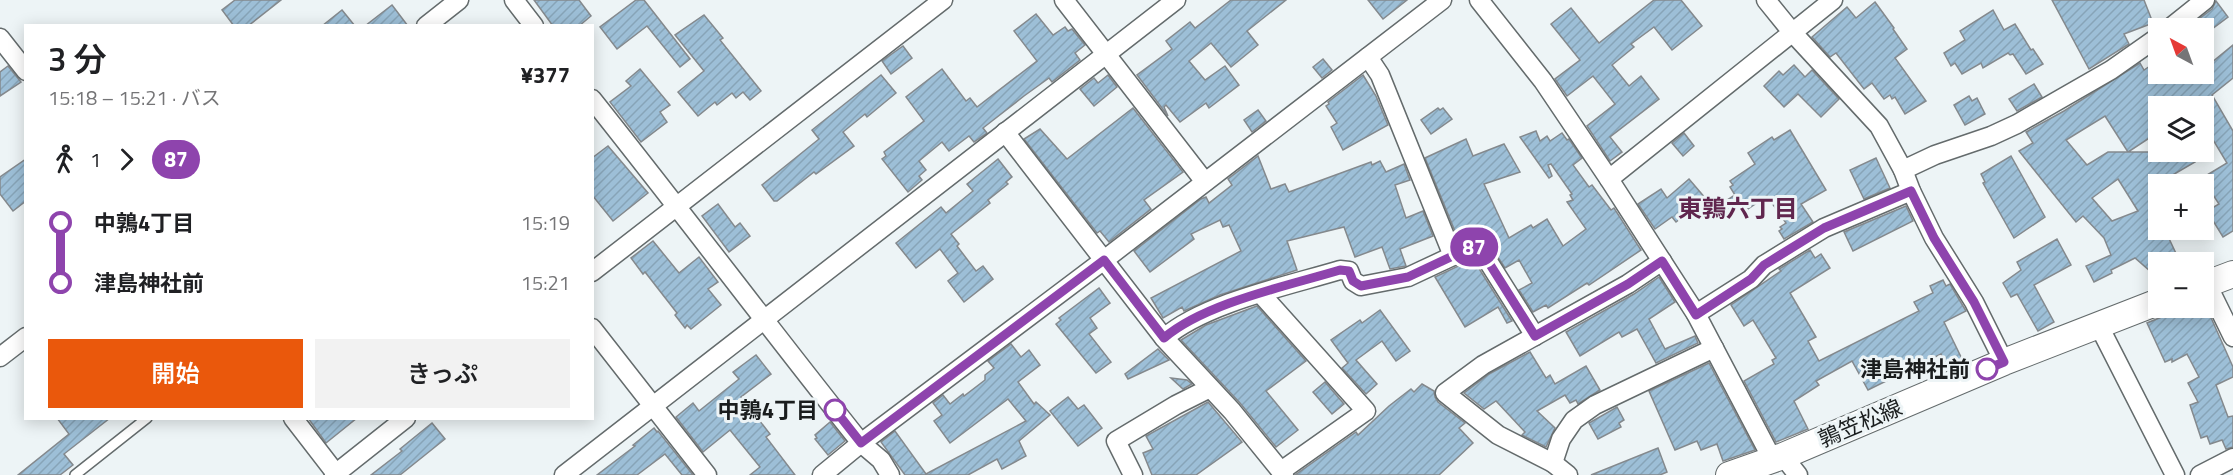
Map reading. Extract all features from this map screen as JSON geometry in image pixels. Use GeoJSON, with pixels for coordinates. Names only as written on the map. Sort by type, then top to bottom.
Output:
{"type":"FeatureCollection","features":[{"type":"Feature","properties":{"kind":"main road"},"geometry":{"type":"LineString","coordinates":[[2214,281],[2233,274]]}},
{"type":"Feature","properties":{"kind":"main road","name":"鶉笠松線"},"geometry":{"type":"LineString","coordinates":[[1729,475],[1790,465],[2004,362],[2148,306]]}},
{"type":"Feature","properties":{"kind":"street"},"geometry":{"type":"LineString","coordinates":[[429,24],[459,0]]}},
{"type":"Feature","properties":{"kind":"street"},"geometry":{"type":"LineString","coordinates":[[513,0],[532,24]]}},
{"type":"Feature","properties":{"kind":"street"},"geometry":{"type":"LineString","coordinates":[[594,270],[943,0]]}},
{"type":"Feature","properties":{"kind":"street"},"geometry":{"type":"LineString","coordinates":[[1064,0],[1205,182]]}},
{"type":"Feature","properties":{"kind":"street"},"geometry":{"type":"LineString","coordinates":[[564,475],[1176,0]]}},
{"type":"Feature","properties":{"kind":"street"},"geometry":{"type":"LineString","coordinates":[[822,475],[1442,0]]}},
{"type":"Feature","properties":{"kind":"street"},"geometry":{"type":"LineString","coordinates":[[1479,0],[1542,81],[1610,178],[1696,315],[1769,453],[1790,465]]}},
{"type":"Feature","properties":{"kind":"street"},"geometry":{"type":"LineString","coordinates":[[1766,0],[1792,32],[1879,126],[1903,170],[1934,238],[1974,302],[2004,362]]}},
{"type":"Feature","properties":{"kind":"street"},"geometry":{"type":"LineString","coordinates":[[1610,178],[1833,0]]}},
{"type":"Feature","properties":{"kind":"street"},"geometry":{"type":"LineString","coordinates":[[2182,18],[2205,0]]}},
{"type":"Feature","properties":{"kind":"street"},"geometry":{"type":"LineString","coordinates":[[0,38],[24,68]]}},
{"type":"Feature","properties":{"kind":"street"},"geometry":{"type":"LineString","coordinates":[[1903,170],[1935,154],[1991,136],[2017,124],[2111,70],[2148,43]]}},
{"type":"Feature","properties":{"kind":"street"},"geometry":{"type":"LineString","coordinates":[[1368,57],[1380,75],[1453,256]]}},
{"type":"Feature","properties":{"kind":"street"},"geometry":{"type":"LineString","coordinates":[[594,101],[861,443],[881,460],[890,475]]}},
{"type":"Feature","properties":{"kind":"street"},"geometry":{"type":"LineString","coordinates":[[1005,132],[1164,338],[1232,411],[1283,473],[1366,411],[1261,294]]}},
{"type":"Feature","properties":{"kind":"street"},"geometry":{"type":"LineString","coordinates":[[1696,315],[1751,279],[1764,265],[1824,228],[1911,191]]}},
{"type":"Feature","properties":{"kind":"street"},"geometry":{"type":"LineString","coordinates":[[1164,338],[1176,327],[1212,310],[1340,270],[1349,271],[1353,281],[1361,286],[1408,277],[1472,247],[1479,247],[1535,336]]}},
{"type":"Feature","properties":{"kind":"street"},"geometry":{"type":"LineString","coordinates":[[1568,475],[1553,463],[1498,435],[1445,393],[1483,365],[1628,284],[1662,261]]}},
{"type":"Feature","properties":{"kind":"street"},"geometry":{"type":"LineString","coordinates":[[2214,301],[2233,337]]}},
{"type":"Feature","properties":{"kind":"street"},"geometry":{"type":"LineString","coordinates":[[2099,326],[2175,475]]}},
{"type":"Feature","properties":{"kind":"street"},"geometry":{"type":"LineString","coordinates":[[594,331],[707,475]]}},
{"type":"Feature","properties":{"kind":"street"},"geometry":{"type":"LineString","coordinates":[[0,357],[24,339]]}},
{"type":"Feature","properties":{"kind":"street"},"geometry":{"type":"LineString","coordinates":[[1553,463],[1561,439],[1574,420],[1594,405],[1714,348]]}},
{"type":"Feature","properties":{"kind":"street"},"geometry":{"type":"LineString","coordinates":[[1133,475],[1116,441],[1176,405],[1210,388]]}},
{"type":"Feature","properties":{"kind":"street"},"geometry":{"type":"LineString","coordinates":[[294,420],[335,475],[404,420]]}},
{"type":"Feature","properties":{"kind":"street"},"geometry":{"type":"LineString","coordinates":[[2200,475],[2233,458]]}},
{"type":"Feature","properties":{"kind":"lane"},"geometry":{"type":"LineString","coordinates":[[81,473],[145,420]]}},
{"type":"Feature","properties":{"kind":"building"},"geometry":{"type":"Polygon","coordinates":[[[235,0],[281,0],[251,24],[232,24],[222,10],[235,0]]]}},
{"type":"Feature","properties":{"kind":"building"},"geometry":{"type":"Polygon","coordinates":[[[534,0],[579,0],[591,16],[581,24],[552,24],[534,0]]]}},
{"type":"Feature","properties":{"kind":"building"},"geometry":{"type":"Polygon","coordinates":[[[636,0],[644,0],[690,59],[680,67],[647,26],[617,49],[600,27],[636,0]]]}},
{"type":"Feature","properties":{"kind":"building"},"geometry":{"type":"Polygon","coordinates":[[[1231,0],[1286,0],[1247,31],[1258,45],[1231,67],[1211,43],[1189,61],[1205,80],[1225,66],[1239,85],[1209,108],[1206,103],[1180,122],[1166,105],[1164,107],[1168,116],[1137,75],[1172,49],[1166,41],[1190,22],[1195,28],[1231,0]]]}},
{"type":"Feature","properties":{"kind":"building"},"geometry":{"type":"Polygon","coordinates":[[[1368,0],[1407,0],[1383,19],[1368,0]]]}},
{"type":"Feature","properties":{"kind":"building"},"geometry":{"type":"Polygon","coordinates":[[[1654,0],[1681,0],[1702,26],[1672,50],[1654,27],[1631,44],[1634,47],[1612,65],[1629,86],[1641,76],[1659,99],[1610,137],[1622,152],[1610,161],[1587,126],[1615,104],[1593,76],[1567,96],[1555,79],[1580,60],[1551,24],[1571,8],[1599,43],[1654,0]]]}},
{"type":"Feature","properties":{"kind":"building"},"geometry":{"type":"Polygon","coordinates":[[[2052,0],[2144,0],[2151,18],[2148,18],[2148,25],[2124,34],[2129,44],[2089,69],[2052,0]]]}},
{"type":"Feature","properties":{"kind":"building"},"geometry":{"type":"Polygon","coordinates":[[[2216,1],[2228,17],[2214,28],[2214,18],[2200,18],[2212,9],[2216,1]]]}},
{"type":"Feature","properties":{"kind":"building"},"geometry":{"type":"Polygon","coordinates":[[[1875,2],[1907,49],[1895,58],[1926,101],[1905,114],[1895,97],[1892,99],[1890,95],[1884,99],[1872,83],[1864,89],[1836,53],[1830,57],[1812,37],[1847,7],[1856,18],[1875,2]]]}},
{"type":"Feature","properties":{"kind":"building"},"geometry":{"type":"Polygon","coordinates":[[[392,5],[406,24],[368,24],[392,5]]]}},
{"type":"Feature","properties":{"kind":"building"},"geometry":{"type":"Polygon","coordinates":[[[342,10],[353,24],[324,24],[342,10]]]}},
{"type":"Feature","properties":{"kind":"building"},"geometry":{"type":"Polygon","coordinates":[[[1993,10],[2004,30],[2015,24],[2031,50],[2033,49],[2043,64],[2026,74],[2013,54],[2008,53],[1983,68],[1981,63],[1962,74],[1955,63],[1951,66],[1944,53],[1965,40],[1960,31],[1993,10]]]}},
{"type":"Feature","properties":{"kind":"building"},"geometry":{"type":"Polygon","coordinates":[[[1036,14],[1053,35],[1065,27],[1068,31],[1072,29],[1085,45],[1075,53],[1080,60],[1052,82],[1049,78],[1024,96],[983,128],[987,133],[974,142],[969,136],[949,151],[942,142],[919,161],[926,170],[919,176],[922,180],[908,192],[882,159],[886,156],[884,152],[924,121],[906,97],[942,69],[966,101],[970,98],[977,107],[1037,61],[1014,31],[1036,14]]]}},
{"type":"Feature","properties":{"kind":"building"},"geometry":{"type":"Polygon","coordinates":[[[704,15],[723,38],[720,40],[761,91],[750,100],[743,92],[736,98],[732,93],[717,105],[715,102],[698,116],[678,92],[704,71],[675,35],[704,15]]]}},
{"type":"Feature","properties":{"kind":"building"},"geometry":{"type":"Polygon","coordinates":[[[2233,45],[2233,78],[2213,96],[2148,96],[2148,139],[2128,152],[2148,152],[2148,162],[2195,162],[2174,174],[2148,174],[2148,240],[2170,240],[2175,252],[2148,252],[2148,269],[2135,258],[2094,282],[2086,266],[2111,255],[2104,238],[2083,216],[2076,222],[2019,151],[2033,143],[2026,132],[2140,63],[2144,70],[2148,67],[2148,84],[2214,84],[2214,60],[2233,45]],[[2105,116],[2066,140],[2087,165],[2108,152],[2128,152],[2105,116]],[[2118,179],[2092,198],[2112,221],[2138,211],[2118,179]]]}},
{"type":"Feature","properties":{"kind":"building"},"geometry":{"type":"Polygon","coordinates":[[[903,46],[912,58],[891,74],[882,61],[903,46]]]}},
{"type":"Feature","properties":{"kind":"building"},"geometry":{"type":"Polygon","coordinates":[[[1323,59],[1332,70],[1322,78],[1313,67],[1323,59]]]}},
{"type":"Feature","properties":{"kind":"building"},"geometry":{"type":"Polygon","coordinates":[[[1794,65],[1805,77],[1812,70],[1839,99],[1821,117],[1798,94],[1784,107],[1764,86],[1779,71],[1783,75],[1794,65]]]}},
{"type":"Feature","properties":{"kind":"building"},"geometry":{"type":"Polygon","coordinates":[[[8,66],[21,82],[0,96],[0,72],[8,66]]]}},
{"type":"Feature","properties":{"kind":"building"},"geometry":{"type":"Polygon","coordinates":[[[640,69],[670,105],[660,112],[667,122],[641,142],[610,102],[631,86],[626,81],[640,69]]]}},
{"type":"Feature","properties":{"kind":"building"},"geometry":{"type":"Polygon","coordinates":[[[881,75],[896,93],[867,117],[865,114],[843,132],[854,146],[774,201],[762,185],[819,139],[812,130],[881,75]]]}},
{"type":"Feature","properties":{"kind":"building"},"geometry":{"type":"Polygon","coordinates":[[[1108,75],[1117,87],[1094,106],[1080,89],[1094,78],[1098,83],[1108,75]]]}},
{"type":"Feature","properties":{"kind":"building"},"geometry":{"type":"Polygon","coordinates":[[[1363,75],[1376,96],[1388,125],[1343,150],[1331,127],[1337,123],[1326,106],[1363,75]]]}},
{"type":"Feature","properties":{"kind":"building"},"geometry":{"type":"Polygon","coordinates":[[[2034,84],[2042,97],[2017,111],[2009,99],[2034,84]]]}},
{"type":"Feature","properties":{"kind":"building"},"geometry":{"type":"Polygon","coordinates":[[[1969,96],[1972,101],[1977,98],[1985,114],[1965,125],[1954,105],[1969,96]]]}},
{"type":"Feature","properties":{"kind":"building"},"geometry":{"type":"Polygon","coordinates":[[[2214,98],[2233,131],[2233,231],[2223,237],[2214,222],[2214,207],[2219,204],[2214,196],[2214,174],[2209,174],[2227,163],[2214,141],[2214,98]]]}},
{"type":"Feature","properties":{"kind":"building"},"geometry":{"type":"Polygon","coordinates":[[[1133,108],[1183,172],[1144,200],[1151,209],[1109,242],[1100,231],[1097,233],[1024,139],[1040,129],[1067,159],[1133,108]]]}},
{"type":"Feature","properties":{"kind":"building"},"geometry":{"type":"Polygon","coordinates":[[[1438,108],[1440,110],[1443,108],[1452,119],[1431,134],[1421,120],[1438,108]]]}},
{"type":"Feature","properties":{"kind":"building"},"geometry":{"type":"Polygon","coordinates":[[[1258,110],[1266,121],[1252,132],[1244,120],[1258,110]]]}},
{"type":"Feature","properties":{"kind":"building"},"geometry":{"type":"Polygon","coordinates":[[[1790,130],[1826,190],[1801,204],[1813,222],[1784,239],[1779,231],[1782,229],[1780,227],[1786,223],[1767,196],[1748,209],[1745,204],[1726,218],[1718,206],[1735,195],[1730,187],[1733,185],[1730,181],[1755,164],[1748,153],[1772,137],[1774,140],[1790,130]]]}},
{"type":"Feature","properties":{"kind":"building"},"geometry":{"type":"Polygon","coordinates":[[[1536,131],[1540,141],[1547,136],[1550,141],[1562,133],[1567,140],[1569,139],[1582,158],[1573,165],[1589,187],[1592,185],[1611,210],[1614,208],[1641,250],[1589,285],[1587,283],[1548,308],[1546,305],[1533,312],[1519,290],[1532,283],[1519,260],[1505,268],[1485,237],[1472,236],[1459,241],[1425,158],[1466,139],[1473,156],[1504,144],[1520,172],[1484,184],[1509,238],[1547,219],[1563,246],[1586,229],[1567,202],[1573,200],[1570,195],[1572,194],[1551,164],[1548,165],[1552,176],[1549,178],[1520,137],[1536,131]]]}},
{"type":"Feature","properties":{"kind":"building"},"geometry":{"type":"Polygon","coordinates":[[[1684,133],[1694,146],[1683,156],[1672,143],[1684,133]]]}},
{"type":"Feature","properties":{"kind":"building"},"geometry":{"type":"Polygon","coordinates":[[[608,146],[648,193],[613,221],[594,197],[594,156],[608,146]]]}},
{"type":"Feature","properties":{"kind":"building"},"geometry":{"type":"Polygon","coordinates":[[[1258,156],[1271,189],[1285,184],[1289,192],[1371,162],[1372,165],[1380,161],[1386,172],[1404,164],[1410,180],[1395,185],[1406,218],[1423,211],[1433,236],[1400,249],[1406,266],[1390,269],[1382,247],[1355,257],[1344,227],[1287,241],[1297,270],[1220,295],[1184,311],[1182,307],[1163,318],[1151,298],[1241,251],[1229,225],[1223,227],[1220,220],[1191,234],[1194,239],[1150,272],[1134,251],[1201,199],[1206,197],[1209,203],[1232,185],[1228,179],[1258,156]]]}},
{"type":"Feature","properties":{"kind":"building"},"geometry":{"type":"Polygon","coordinates":[[[2011,156],[2045,217],[2014,238],[1983,183],[1985,182],[1981,174],[2011,156]]]}},
{"type":"Feature","properties":{"kind":"building"},"geometry":{"type":"Polygon","coordinates":[[[1876,158],[1890,188],[1864,199],[1850,170],[1876,158]]]}},
{"type":"Feature","properties":{"kind":"building"},"geometry":{"type":"Polygon","coordinates":[[[998,159],[1012,177],[1006,182],[1008,184],[988,200],[990,203],[951,234],[976,271],[983,266],[993,279],[964,302],[948,281],[958,273],[940,249],[916,268],[896,243],[941,207],[946,213],[973,191],[967,184],[998,159]]]}},
{"type":"Feature","properties":{"kind":"building"},"geometry":{"type":"Polygon","coordinates":[[[24,160],[24,203],[13,211],[0,194],[0,177],[24,160]]]}},
{"type":"Feature","properties":{"kind":"building"},"geometry":{"type":"Polygon","coordinates":[[[1689,179],[1706,199],[1676,222],[1672,217],[1655,229],[1638,204],[1661,189],[1667,198],[1689,179]]]}},
{"type":"Feature","properties":{"kind":"building"},"geometry":{"type":"Polygon","coordinates":[[[718,204],[735,227],[740,223],[750,236],[729,252],[702,216],[718,204]]]}},
{"type":"Feature","properties":{"kind":"building"},"geometry":{"type":"Polygon","coordinates":[[[1906,206],[1913,221],[1853,251],[1844,232],[1906,206]]]}},
{"type":"Feature","properties":{"kind":"building"},"geometry":{"type":"Polygon","coordinates":[[[2057,239],[2071,265],[2034,285],[2054,322],[2038,331],[2017,294],[2011,297],[2003,283],[2021,270],[2017,262],[2057,239]]]}},
{"type":"Feature","properties":{"kind":"building"},"geometry":{"type":"Polygon","coordinates":[[[653,241],[679,273],[699,257],[718,282],[708,289],[721,305],[691,329],[687,325],[685,328],[675,315],[677,313],[631,258],[653,241]]]}},
{"type":"Feature","properties":{"kind":"building"},"geometry":{"type":"Polygon","coordinates":[[[1810,250],[1815,258],[1821,254],[1830,268],[1790,293],[1816,337],[1808,341],[1819,361],[1919,311],[1914,302],[1933,293],[1930,286],[1943,280],[1946,286],[1950,284],[1966,311],[1944,322],[1964,363],[1948,369],[1941,354],[1868,390],[1852,361],[1816,381],[1819,385],[1794,401],[1808,429],[1776,442],[1744,381],[1774,364],[1772,360],[1776,358],[1753,320],[1744,326],[1731,305],[1781,271],[1779,269],[1810,250]]]}},
{"type":"Feature","properties":{"kind":"building"},"geometry":{"type":"Polygon","coordinates":[[[1473,259],[1512,321],[1507,323],[1498,307],[1465,327],[1435,277],[1473,259]]]}},
{"type":"Feature","properties":{"kind":"building"},"geometry":{"type":"Polygon","coordinates":[[[1659,277],[1675,302],[1649,319],[1665,349],[1695,336],[1698,343],[1656,363],[1637,329],[1622,337],[1619,332],[1580,356],[1566,332],[1634,294],[1659,277]]]}},
{"type":"Feature","properties":{"kind":"building"},"geometry":{"type":"Polygon","coordinates":[[[1099,288],[1110,303],[1090,318],[1097,328],[1089,334],[1111,362],[1096,373],[1056,324],[1061,320],[1059,318],[1099,288]]]}},
{"type":"Feature","properties":{"kind":"building"},"geometry":{"type":"Polygon","coordinates":[[[1257,306],[1306,361],[1266,391],[1298,430],[1276,447],[1240,403],[1181,340],[1206,325],[1257,306]]]}},
{"type":"Feature","properties":{"kind":"building"},"geometry":{"type":"Polygon","coordinates":[[[1380,310],[1410,351],[1396,361],[1382,341],[1356,360],[1377,384],[1366,394],[1342,368],[1348,363],[1331,340],[1360,320],[1362,323],[1380,310]]]}},
{"type":"Feature","properties":{"kind":"building"},"geometry":{"type":"Polygon","coordinates":[[[2159,318],[2211,318],[2233,367],[2233,377],[2216,385],[2228,417],[2233,416],[2233,447],[2226,449],[2222,440],[2210,444],[2207,436],[2201,438],[2190,405],[2198,402],[2188,383],[2199,377],[2187,354],[2172,362],[2172,359],[2165,362],[2147,323],[2159,318]]]}},
{"type":"Feature","properties":{"kind":"building"},"geometry":{"type":"Polygon","coordinates":[[[1011,344],[1021,357],[1029,350],[1040,365],[1018,382],[1034,404],[1036,402],[1050,415],[1019,441],[1026,456],[1002,469],[997,459],[968,475],[905,475],[881,442],[895,431],[926,474],[1026,421],[1008,399],[950,443],[934,421],[942,415],[933,403],[943,395],[950,404],[963,394],[964,396],[985,380],[985,375],[994,368],[988,361],[1011,344]]]}},
{"type":"Feature","properties":{"kind":"building"},"geometry":{"type":"Polygon","coordinates":[[[1158,349],[1169,360],[1128,379],[1125,374],[1158,349]]]}},
{"type":"Feature","properties":{"kind":"building"},"geometry":{"type":"Polygon","coordinates":[[[1530,352],[1546,378],[1550,375],[1555,384],[1586,366],[1600,390],[1578,404],[1576,400],[1570,403],[1565,395],[1537,411],[1555,428],[1546,447],[1522,435],[1525,432],[1496,401],[1484,409],[1464,393],[1489,374],[1530,352]]]}},
{"type":"Feature","properties":{"kind":"building"},"geometry":{"type":"Polygon","coordinates":[[[756,355],[771,374],[741,397],[770,434],[766,437],[795,475],[750,475],[760,467],[730,430],[703,452],[676,417],[693,403],[699,411],[739,379],[733,372],[756,355]]]}},
{"type":"Feature","properties":{"kind":"building"},"geometry":{"type":"Polygon","coordinates":[[[1709,363],[1755,450],[1723,461],[1717,444],[1701,450],[1697,441],[1675,450],[1649,391],[1709,363]]]}},
{"type":"Feature","properties":{"kind":"building"},"geometry":{"type":"Polygon","coordinates":[[[1171,378],[1187,380],[1192,384],[1183,389],[1171,378]]]}},
{"type":"Feature","properties":{"kind":"building"},"geometry":{"type":"Polygon","coordinates":[[[1325,382],[1344,404],[1332,414],[1313,392],[1325,382]]]}},
{"type":"Feature","properties":{"kind":"building"},"geometry":{"type":"Polygon","coordinates":[[[1422,384],[1434,391],[1438,402],[1465,423],[1459,428],[1473,443],[1439,475],[1295,475],[1356,432],[1358,435],[1389,406],[1411,389],[1414,392],[1422,384]]]}},
{"type":"Feature","properties":{"kind":"building"},"geometry":{"type":"Polygon","coordinates":[[[1068,397],[1078,409],[1084,405],[1102,428],[1078,446],[1050,411],[1068,397]]]}},
{"type":"Feature","properties":{"kind":"building"},"geometry":{"type":"Polygon","coordinates":[[[1208,402],[1242,442],[1196,475],[1152,475],[1143,453],[1153,449],[1146,436],[1208,402]]]}},
{"type":"Feature","properties":{"kind":"building"},"geometry":{"type":"Polygon","coordinates":[[[1617,407],[1624,420],[1619,423],[1621,427],[1598,439],[1589,423],[1617,407]]]}},
{"type":"Feature","properties":{"kind":"building"},"geometry":{"type":"Polygon","coordinates":[[[58,420],[107,420],[64,454],[73,465],[60,475],[18,475],[69,434],[58,420]]]}},
{"type":"Feature","properties":{"kind":"building"},"geometry":{"type":"Polygon","coordinates":[[[309,420],[355,420],[326,443],[309,420]]]}},
{"type":"Feature","properties":{"kind":"building"},"geometry":{"type":"Polygon","coordinates":[[[830,422],[845,441],[828,455],[815,439],[817,438],[815,435],[830,422]]]}},
{"type":"Feature","properties":{"kind":"building"},"geometry":{"type":"Polygon","coordinates":[[[432,423],[445,439],[400,475],[371,475],[402,451],[400,449],[432,423]]]}},
{"type":"Feature","properties":{"kind":"building"},"geometry":{"type":"Polygon","coordinates":[[[654,428],[693,475],[682,475],[665,454],[637,475],[597,475],[635,446],[633,445],[654,428]]]}},
{"type":"Feature","properties":{"kind":"building"},"geometry":{"type":"Polygon","coordinates":[[[1658,448],[1667,472],[1660,475],[1591,475],[1658,448]]]}},
{"type":"Feature","properties":{"kind":"bus line","name":"87"},"geometry":{"type":"LineString","coordinates":[[835,410],[861,443],[1104,260],[1164,338],[1176,327],[1212,310],[1340,270],[1349,271],[1353,281],[1361,286],[1408,277],[1472,247],[1479,247],[1535,336],[1628,284],[1662,261],[1696,315],[1751,279],[1764,265],[1824,228],[1911,191],[1934,238],[1974,302],[2004,362],[1987,369]]}},
{"type":"Feature","properties":{"kind":"place","name":"津島神社前"},"geometry":{"type":"Point","coordinates":[1987,369]}},
{"type":"Feature","properties":{"kind":"place","name":"中鶉4丁目"},"geometry":{"type":"Point","coordinates":[835,410]}},
{"type":"Feature","properties":{"kind":"district","name":"東鶉六丁目"},"geometry":{"type":"Point","coordinates":[1738,208]}}]}
